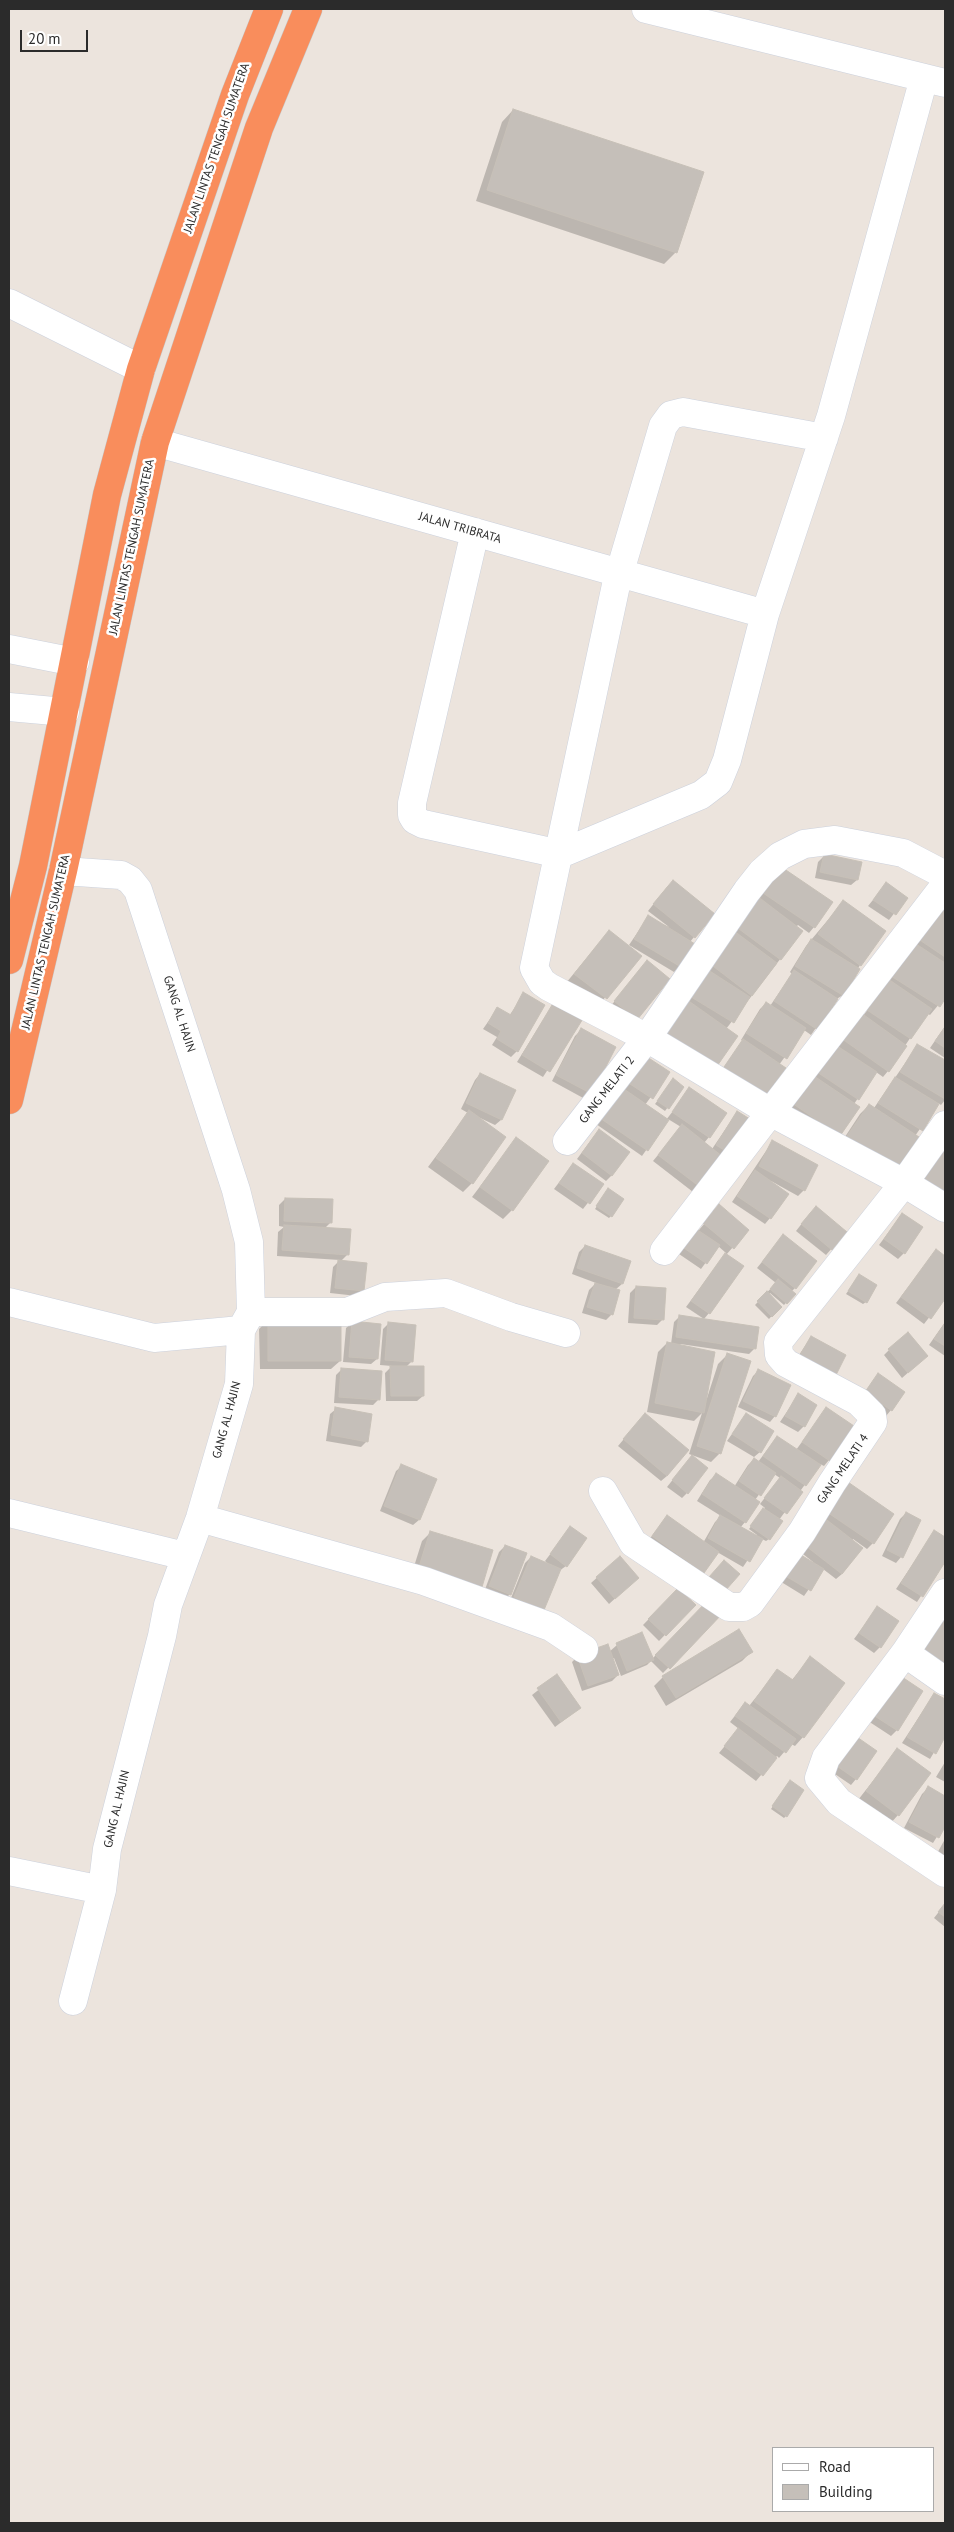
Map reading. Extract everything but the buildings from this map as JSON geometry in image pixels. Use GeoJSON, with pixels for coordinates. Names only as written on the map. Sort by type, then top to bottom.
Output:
{"type":"FeatureCollection","features":[{"type":"Feature","properties":{"kind":"highway","name":"JALAN LINTAS TENGAH SUMATERA"},"geometry":{"type":"LineString","coordinates":[[9,960],[33,866],[107,495],[141,369],[235,95],[269,9]]}},
{"type":"Feature","properties":{"kind":"highway","name":"JALAN LINTAS TENGAH SUMATERA"},"geometry":{"type":"LineString","coordinates":[[9,1100],[63,870],[155,442],[259,128],[308,9]]}},
{"type":"Feature","properties":{"kind":"street"},"geometry":{"type":"LineString","coordinates":[[475,532],[436,692],[412,803],[412,815],[423,824],[557,864],[701,795],[718,782],[727,760],[765,614],[824,438],[935,80],[646,9]]}},
{"type":"Feature","properties":{"kind":"street"},"geometry":{"type":"LineString","coordinates":[[9,303],[141,369]]}},
{"type":"Feature","properties":{"kind":"street"},"geometry":{"type":"LineString","coordinates":[[824,438],[683,412],[671,414],[664,426],[621,572],[534,968],[542,982],[647,1038],[772,1113],[945,1208]]}},
{"type":"Feature","properties":{"kind":"street","name":"JALAN TRIBRATA"},"geometry":{"type":"LineString","coordinates":[[155,442],[765,614]]}},
{"type":"Feature","properties":{"kind":"street"},"geometry":{"type":"LineString","coordinates":[[9,649],[75,662]]}},
{"type":"Feature","properties":{"kind":"street"},"geometry":{"type":"LineString","coordinates":[[9,707],[65,712]]}},
{"type":"Feature","properties":{"kind":"street","name":"GANG MELATI 2"},"geometry":{"type":"LineString","coordinates":[[567,1141],[647,1038],[747,892],[762,872],[780,856],[804,844],[835,840],[903,853],[945,875]]}},
{"type":"Feature","properties":{"kind":"street","name":"GANG AL HAJIN"},"geometry":{"type":"LineString","coordinates":[[63,870],[122,875],[130,880],[138,890],[236,1190],[249,1242],[246,1321],[239,1384],[200,1518],[168,1605],[162,1636],[107,1849],[102,1890],[73,2001]]}},
{"type":"Feature","properties":{"kind":"street"},"geometry":{"type":"LineString","coordinates":[[664,1251],[945,886]]}},
{"type":"Feature","properties":{"kind":"street"},"geometry":{"type":"LineString","coordinates":[[904,1184],[945,1125]]}},
{"type":"Feature","properties":{"kind":"street","name":"GANG MELATI 4"},"geometry":{"type":"LineString","coordinates":[[603,1491],[633,1543],[729,1607],[743,1607],[754,1598],[802,1532],[873,1422],[872,1415],[859,1402],[786,1363],[778,1356],[778,1342],[904,1184]]}},
{"type":"Feature","properties":{"kind":"street"},"geometry":{"type":"LineString","coordinates":[[9,1302],[154,1338],[246,1321],[347,1312],[385,1297],[446,1293],[510,1317],[566,1333]]}},
{"type":"Feature","properties":{"kind":"street"},"geometry":{"type":"LineString","coordinates":[[9,1513],[185,1556]]}},
{"type":"Feature","properties":{"kind":"street"},"geometry":{"type":"LineString","coordinates":[[200,1518],[434,1584],[551,1627],[584,1649]]}},
{"type":"Feature","properties":{"kind":"street"},"geometry":{"type":"LineString","coordinates":[[945,1593],[905,1654],[826,1758],[819,1778],[839,1802],[945,1873]]}},
{"type":"Feature","properties":{"kind":"street"},"geometry":{"type":"LineString","coordinates":[[905,1654],[945,1681]]}},
{"type":"Feature","properties":{"kind":"street"},"geometry":{"type":"LineString","coordinates":[[9,1871],[102,1890]]}}]}
